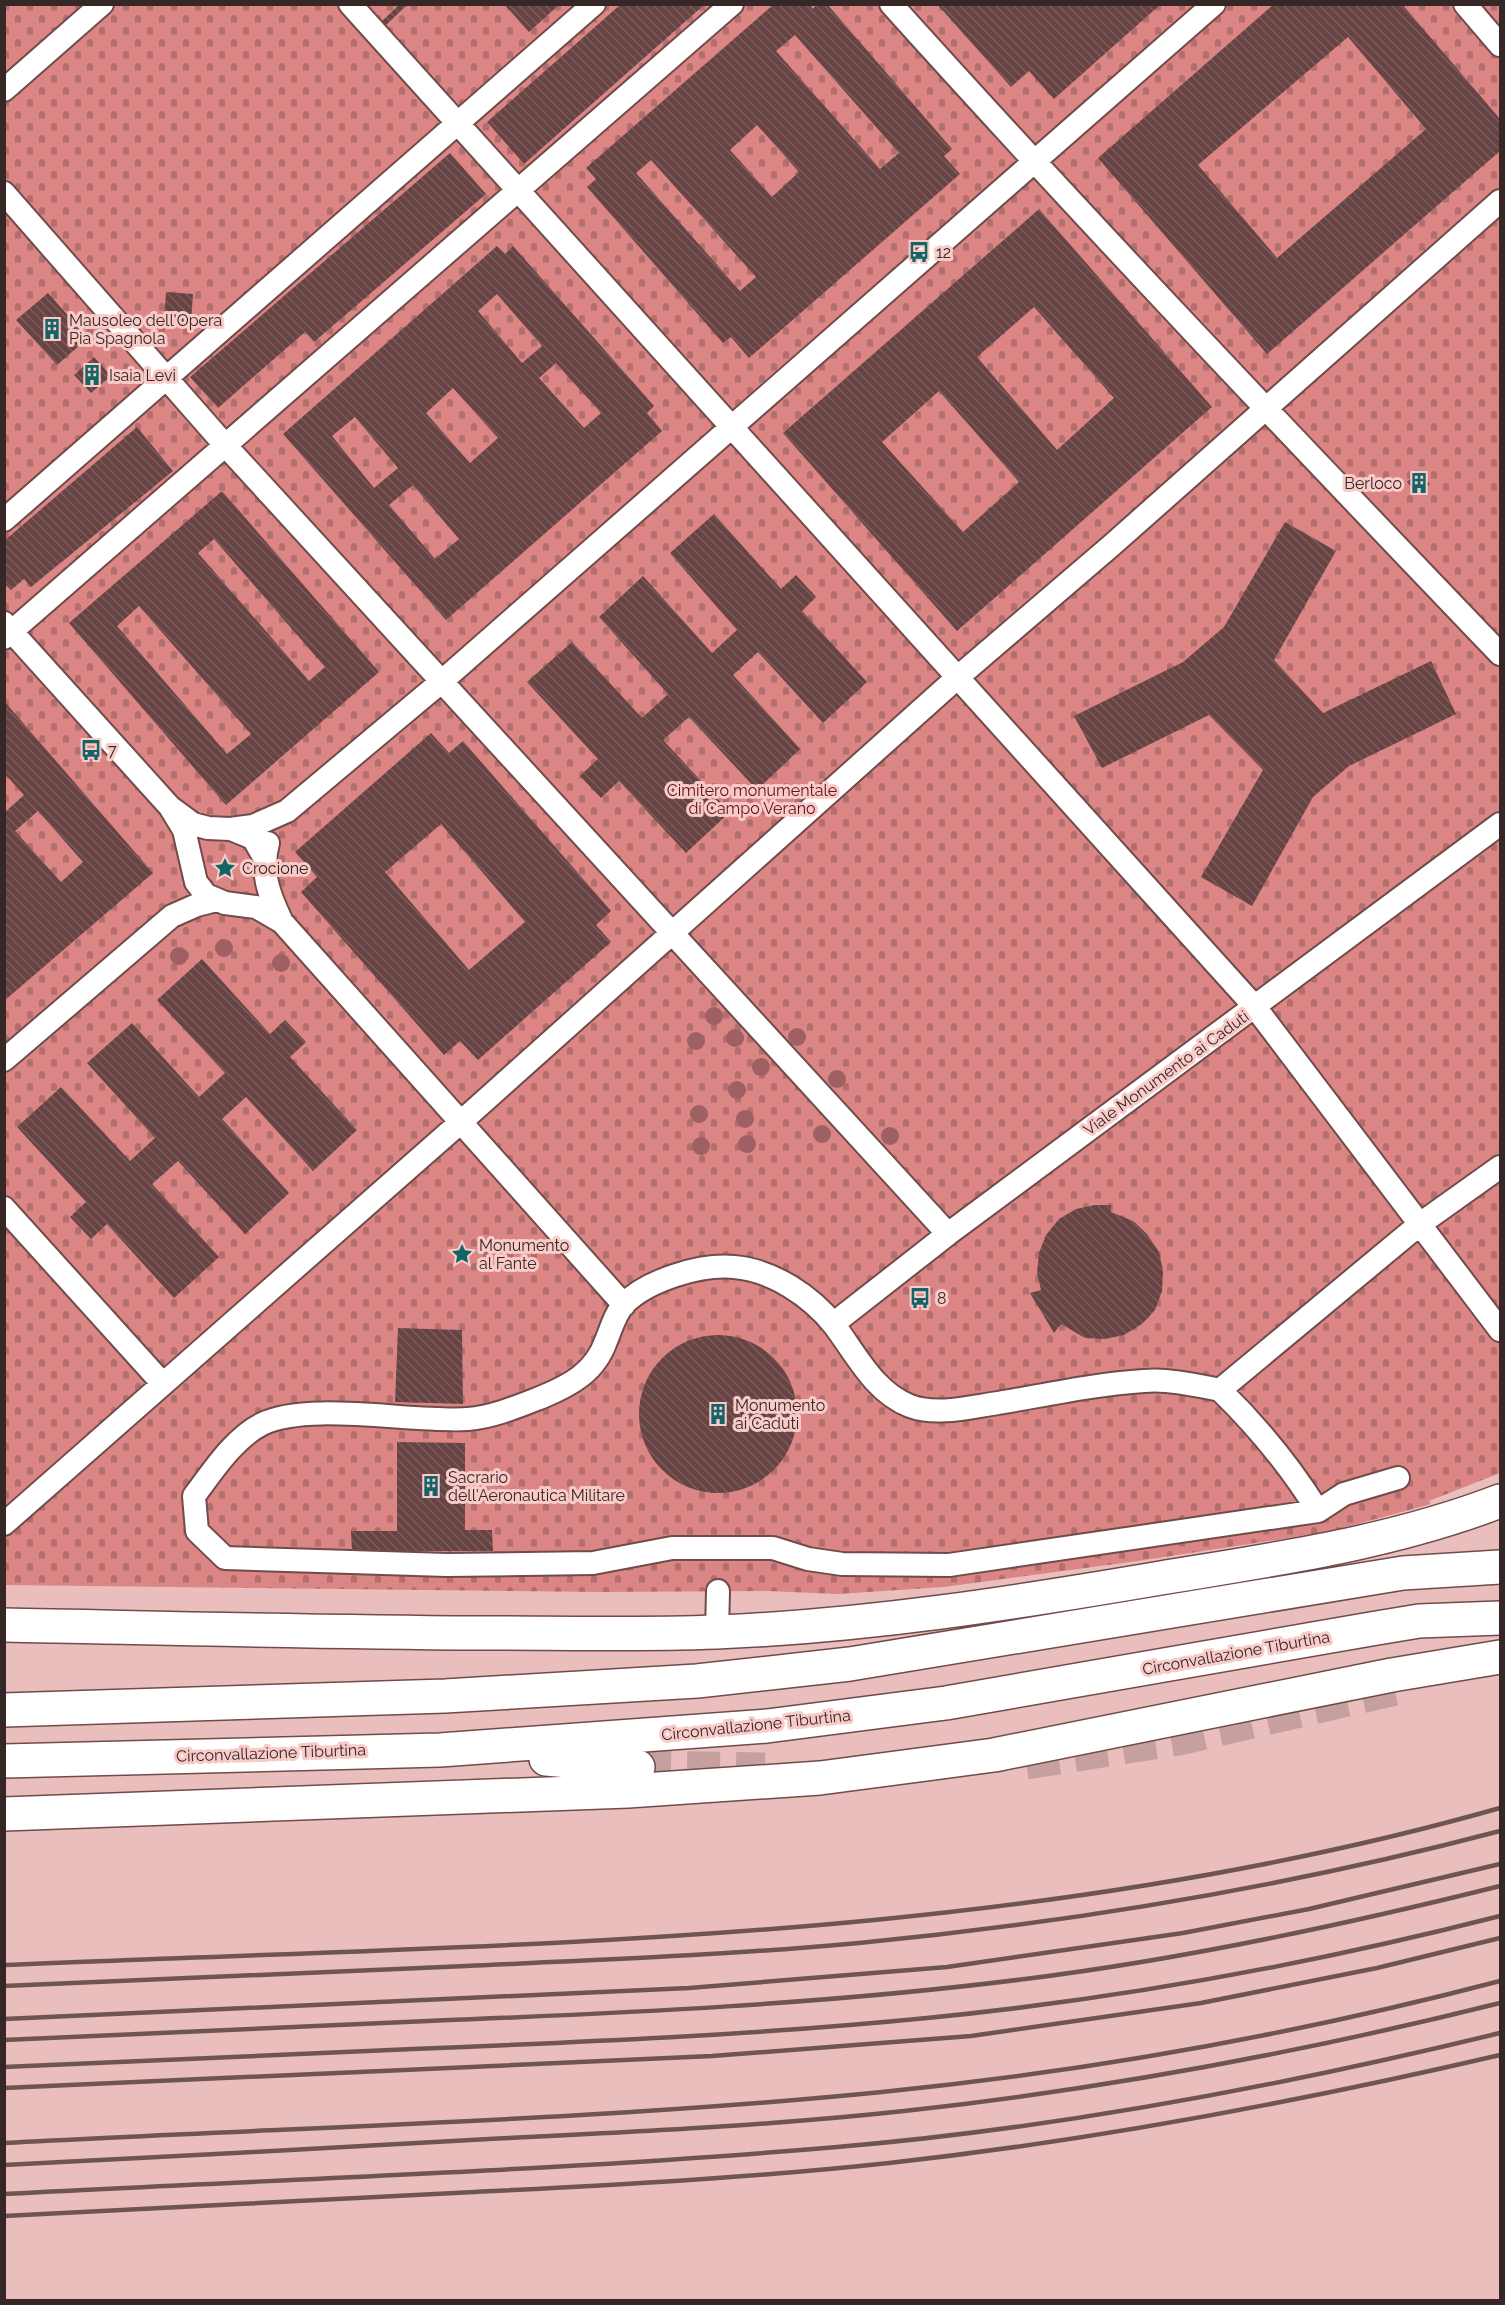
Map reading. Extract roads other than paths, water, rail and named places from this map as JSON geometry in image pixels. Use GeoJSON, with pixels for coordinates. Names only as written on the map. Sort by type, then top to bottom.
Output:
{"type":"FeatureCollection","features":[{"type":"Feature","properties":{"kind":"highway"},"geometry":{"type":"LineString","coordinates":[[4,1625],[385,1632],[717,1632],[885,1619],[949,1612],[1203,1571],[1394,1536],[1500,1501]]}},
{"type":"Feature","properties":{"kind":"highway"},"geometry":{"type":"LineString","coordinates":[[4,1710],[445,1696],[698,1681],[850,1664],[1403,1574],[1500,1567]]}},
{"type":"Feature","properties":{"kind":"highway","name":"Circonvallazione Tiburtina"},"geometry":{"type":"LineString","coordinates":[[4,1761],[440,1750],[767,1726],[882,1713],[1381,1627],[1465,1618],[1500,1618]]}},
{"type":"Feature","properties":{"kind":"highway"},"geometry":{"type":"LineString","coordinates":[[4,1814],[616,1792],[820,1778],[994,1755],[1402,1673],[1500,1657]]}},
{"type":"Feature","properties":{"kind":"highway"},"geometry":{"type":"LineString","coordinates":[[440,1750],[638,1767]]}},
{"type":"Feature","properties":{"kind":"lane"},"geometry":{"type":"LineString","coordinates":[[4,90],[102,4]]}},
{"type":"Feature","properties":{"kind":"lane"},"geometry":{"type":"LineString","coordinates":[[350,4],[730,428],[1255,1007],[1500,1330]]}},
{"type":"Feature","properties":{"kind":"lane"},"geometry":{"type":"LineString","coordinates":[[4,520],[594,4]]}},
{"type":"Feature","properties":{"kind":"lane"},"geometry":{"type":"LineString","coordinates":[[624,1305],[282,922],[269,895],[264,866],[253,838],[230,829],[208,828],[193,824],[170,807],[7,631],[225,445],[732,4]]}},
{"type":"Feature","properties":{"kind":"lane"},"geometry":{"type":"LineString","coordinates":[[891,4],[1034,163],[1264,410],[1500,654]]}},
{"type":"Feature","properties":{"kind":"lane"},"geometry":{"type":"LineString","coordinates":[[172,916],[186,894],[193,872],[196,849],[204,839],[215,832],[254,826],[287,811],[441,682],[1214,4]]}},
{"type":"Feature","properties":{"kind":"lane"},"geometry":{"type":"LineString","coordinates":[[1465,4],[1500,45]]}},
{"type":"Feature","properties":{"kind":"lane"},"geometry":{"type":"LineString","coordinates":[[4,193],[225,445],[948,1234]]}},
{"type":"Feature","properties":{"kind":"lane"},"geometry":{"type":"LineString","coordinates":[[4,1524],[462,1121],[958,677],[1500,201]]}},
{"type":"Feature","properties":{"kind":"lane"},"geometry":{"type":"LineString","coordinates":[[170,807],[184,830],[196,882],[206,895],[256,907],[282,922]]}},
{"type":"Feature","properties":{"kind":"lane"},"geometry":{"type":"LineString","coordinates":[[4,1060],[172,916],[197,905],[226,901],[254,893],[276,827],[287,811]]}},
{"type":"Feature","properties":{"kind":"lane","name":"Viale Monumento ai Caduti"},"geometry":{"type":"LineString","coordinates":[[833,1324],[948,1234],[1500,824]]}},
{"type":"Feature","properties":{"kind":"lane"},"geometry":{"type":"LineString","coordinates":[[1220,1390],[1420,1224],[1500,1167]]}},
{"type":"Feature","properties":{"kind":"lane"},"geometry":{"type":"LineString","coordinates":[[4,1208],[163,1384]]}},
{"type":"Feature","properties":{"kind":"lane"},"geometry":{"type":"LineString","coordinates":[[1318,1511],[1296,1475],[1252,1422],[1220,1390],[1179,1381],[1145,1381],[949,1410],[913,1407],[891,1397],[874,1380],[833,1324],[803,1295],[762,1275],[734,1267],[678,1274],[656,1283],[624,1305],[612,1326],[599,1360],[572,1384],[509,1410],[470,1419],[296,1414],[262,1424],[227,1453],[194,1496],[197,1531],[225,1558],[447,1565],[593,1563],[672,1548],[773,1548],[808,1559],[842,1564],[949,1565],[1318,1511],[1344,1494],[1398,1478]]}},
{"type":"Feature","properties":{"kind":"lane"},"geometry":{"type":"LineString","coordinates":[[717,1632],[718,1591]]}},
{"type":"Feature","properties":{"kind":"tunnel"},"geometry":{"type":"LineString","coordinates":[[1026,1763],[1179,1739],[1408,1686]]}},
{"type":"Feature","properties":{"kind":"tunnel"},"geometry":{"type":"LineString","coordinates":[[638,1767],[765,1769]]}},
{"type":"Feature","properties":{"kind":"railway"},"geometry":{"type":"LineString","coordinates":[[4,1965],[570,1942],[758,1930],[946,1913],[1132,1888],[1317,1853],[1500,1808]]}},
{"type":"Feature","properties":{"kind":"railway"},"geometry":{"type":"LineString","coordinates":[[4,1986],[614,1959],[859,1943],[1021,1924],[1182,1900],[1342,1869],[1500,1831]]}},
{"type":"Feature","properties":{"kind":"railway"},"geometry":{"type":"LineString","coordinates":[[4,2019],[689,1988],[947,1967],[1183,1933],[1309,1909],[1500,1864]]}},
{"type":"Feature","properties":{"kind":"railway"},"geometry":{"type":"LineString","coordinates":[[4,2040],[653,2011],[951,1988],[1145,1962],[1264,1940],[1500,1886]]}},
{"type":"Feature","properties":{"kind":"railway"},"geometry":{"type":"LineString","coordinates":[[4,2067],[542,2044],[799,2029],[927,2018],[1072,2001],[1215,1978],[1358,1950],[1500,1916]]}},
{"type":"Feature","properties":{"kind":"railway"},"geometry":{"type":"LineString","coordinates":[[4,2088],[712,2056],[971,2036],[1201,2003],[1377,1968],[1500,1938]]}},
{"type":"Feature","properties":{"kind":"railway"},"geometry":{"type":"LineString","coordinates":[[4,2143],[554,2117],[882,2092],[1116,2062],[1347,2018],[1500,1981]]}},
{"type":"Feature","properties":{"kind":"railway"},"geometry":{"type":"LineString","coordinates":[[4,2165],[697,2128],[904,2111],[1054,2092],[1204,2067],[1278,2053],[1500,2003]]}},
{"type":"Feature","properties":{"kind":"railway"},"geometry":{"type":"LineString","coordinates":[[4,2194],[629,2162],[921,2139],[1004,2129],[1170,2103],[1336,2070],[1500,2033]]}},
{"type":"Feature","properties":{"kind":"railway"},"geometry":{"type":"LineString","coordinates":[[4,2216],[630,2184],[889,2163],[1043,2143],[1196,2118],[1500,2055]]}},
{"type":"Feature","properties":{"kind":"place","name":"12"},"geometry":{"type":"Point","coordinates":[919,252]}},
{"type":"Feature","properties":{"kind":"place","name":"Mausoleo dell'Opera Pia Spagnola"},"geometry":{"type":"Point","coordinates":[52,329]}},
{"type":"Feature","properties":{"kind":"place","name":"Isaia Levi"},"geometry":{"type":"Point","coordinates":[92,375]}},
{"type":"Feature","properties":{"kind":"place","name":"Berloco"},"geometry":{"type":"Point","coordinates":[1419,483]}},
{"type":"Feature","properties":{"kind":"place","name":"7"},"geometry":{"type":"Point","coordinates":[91,750]}},
{"type":"Feature","properties":{"kind":"place","name":"Crocione"},"geometry":{"type":"Point","coordinates":[225,868]}},
{"type":"Feature","properties":{"kind":"place","name":"Monumento al Fante"},"geometry":{"type":"Point","coordinates":[462,1254]}},
{"type":"Feature","properties":{"kind":"place","name":"8"},"geometry":{"type":"Point","coordinates":[920,1298]}},
{"type":"Feature","properties":{"kind":"place","name":"Monumento ai Caduti"},"geometry":{"type":"Point","coordinates":[718,1414]}},
{"type":"Feature","properties":{"kind":"place","name":"Sacrario dell'Aeronautica Militare"},"geometry":{"type":"Point","coordinates":[431,1486]}},
{"type":"Feature","properties":{"kind":"park label","name":"Cimitero monumentale di Campo Verano"},"geometry":{"type":"Point","coordinates":[752,799]}}]}
